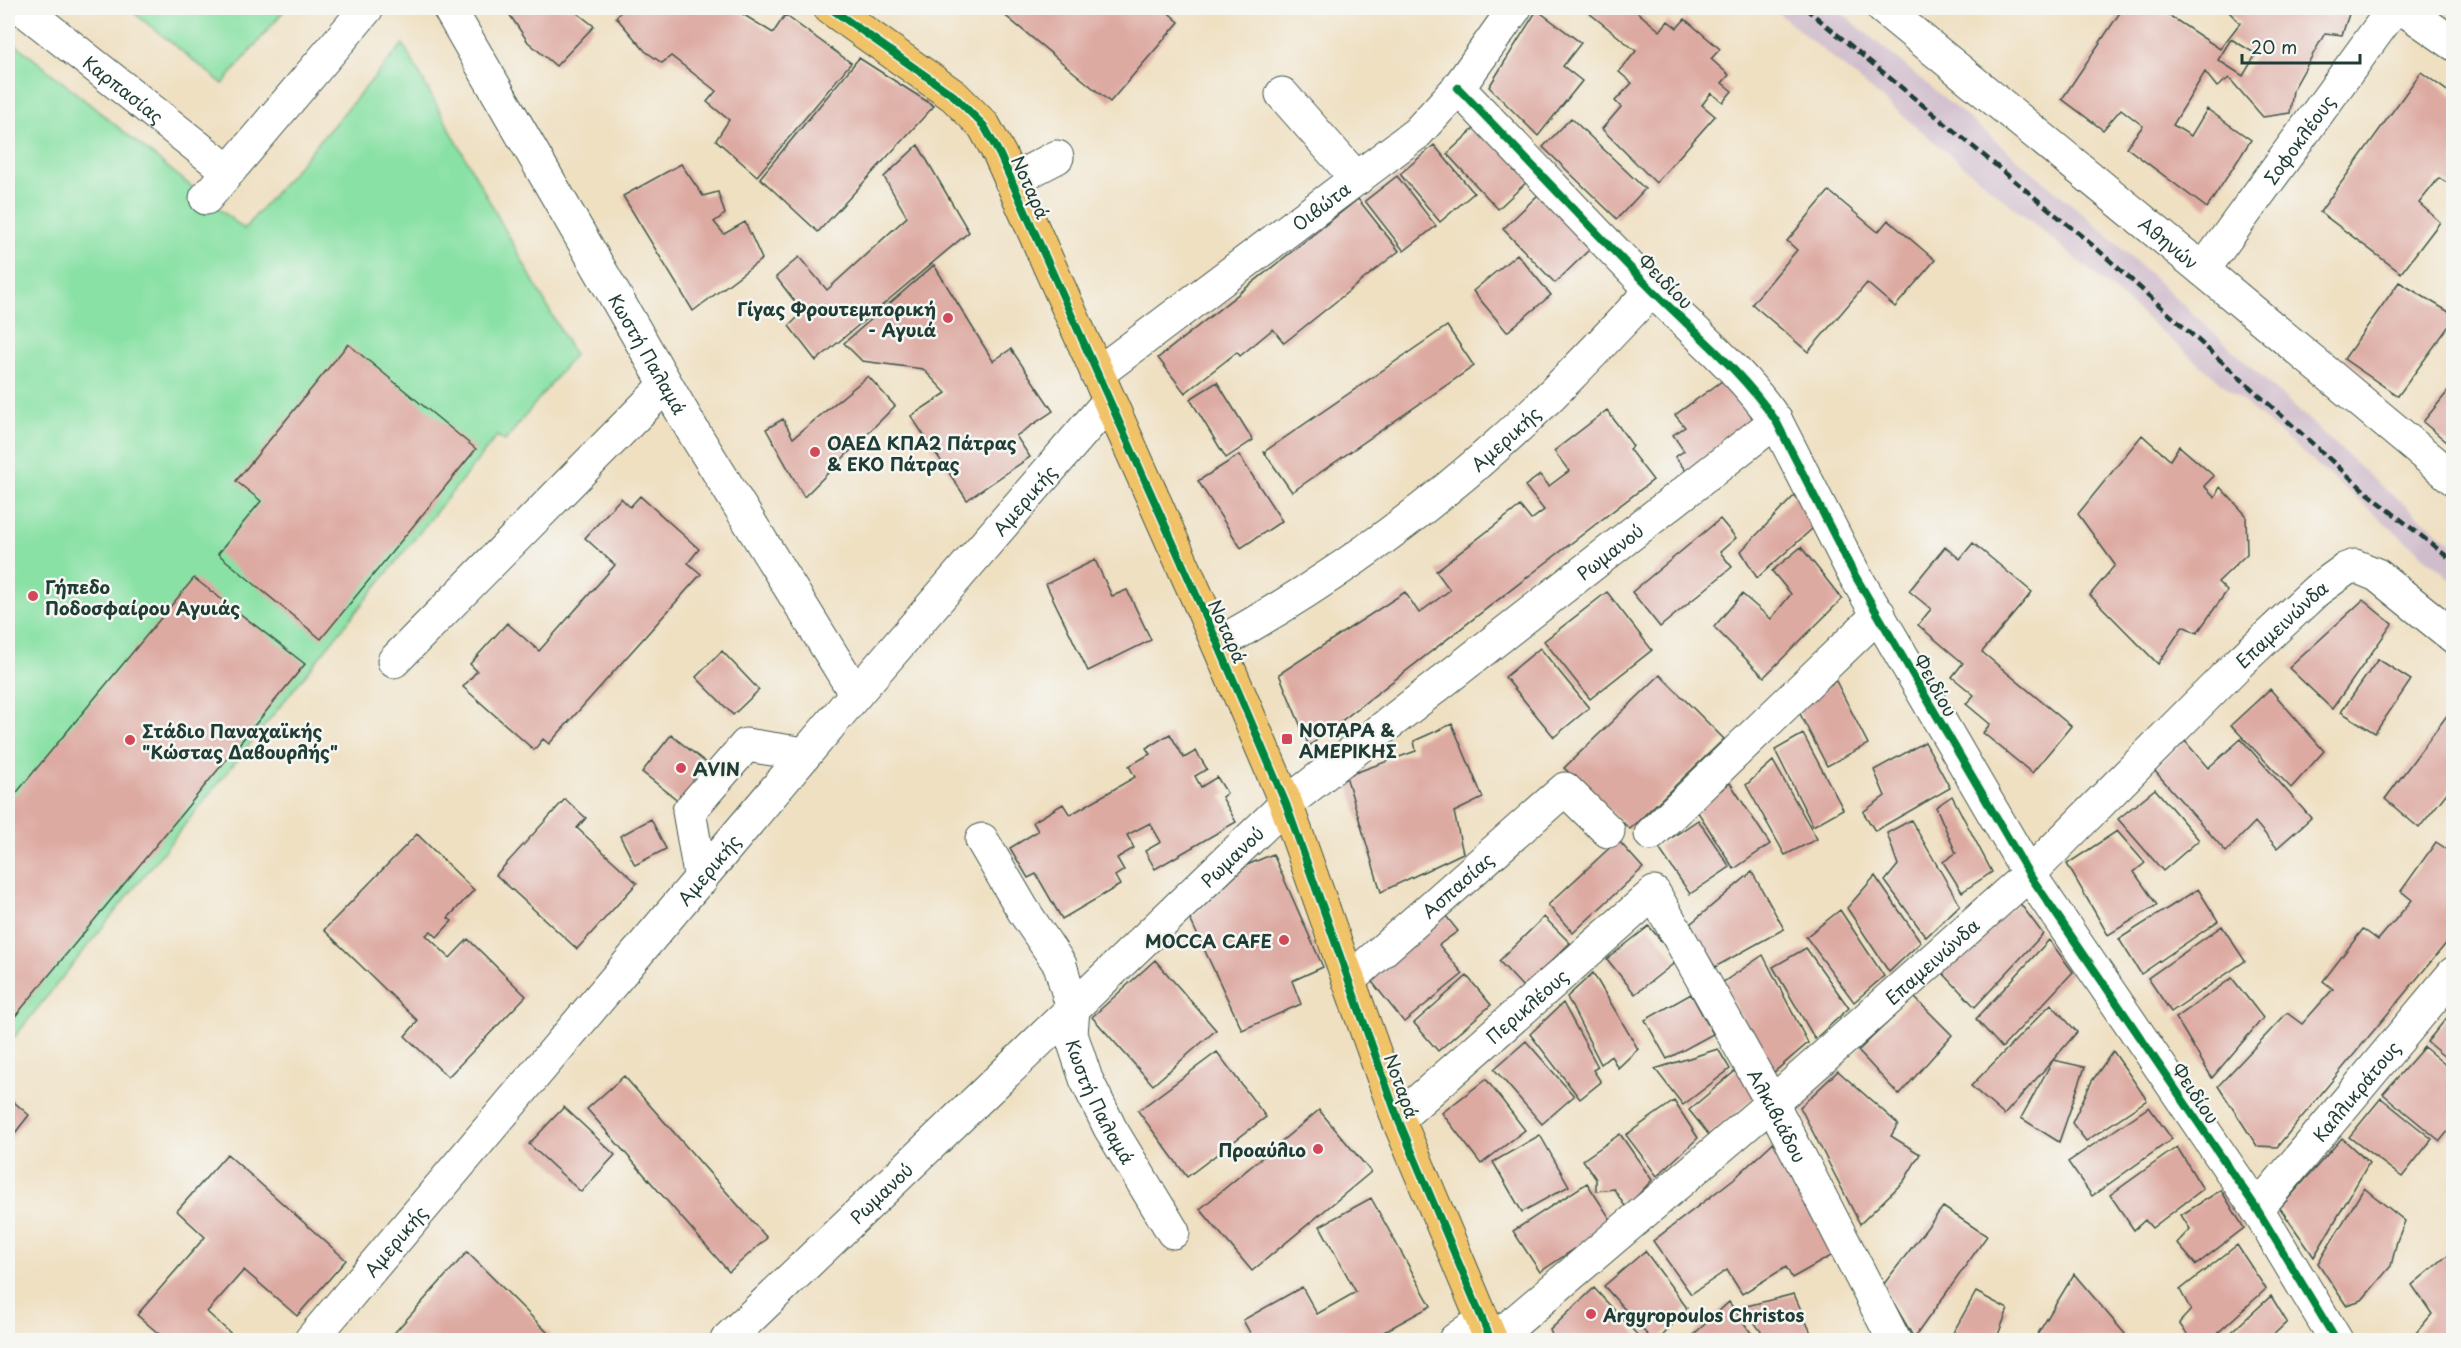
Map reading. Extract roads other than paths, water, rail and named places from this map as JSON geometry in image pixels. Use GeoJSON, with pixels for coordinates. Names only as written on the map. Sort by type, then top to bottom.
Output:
{"type":"FeatureCollection","features":[{"type":"Feature","properties":{"kind":"main road","name":"Νοταρά"},"geometry":{"type":"LineString","coordinates":[[830,8],[923,73],[966,106],[984,126],[1011,181],[1218,644],[1286,804],[1398,1119],[1489,1334]]}},
{"type":"Feature","properties":{"kind":"street","name":"Καρπασίας"},"geometry":{"type":"LineString","coordinates":[[22,8],[228,171]]}},
{"type":"Feature","properties":{"kind":"street"},"geometry":{"type":"LineString","coordinates":[[206,198],[367,8]]}},
{"type":"Feature","properties":{"kind":"street","name":"Κωστή Παλαμά"},"geometry":{"type":"LineString","coordinates":[[449,8],[666,385],[856,694]]}},
{"type":"Feature","properties":{"kind":"street","name":"Οιβώτα"},"geometry":{"type":"LineString","coordinates":[[1103,388],[1417,133],[1458,88],[1515,8]]}},
{"type":"Feature","properties":{"kind":"street","name":"Αθηνών"},"geometry":{"type":"LineString","coordinates":[[1883,8],[2454,479]]}},
{"type":"Feature","properties":{"kind":"street","name":"Σοφοκλέους"},"geometry":{"type":"LineString","coordinates":[[2203,270],[2394,8]]}},
{"type":"Feature","properties":{"kind":"street"},"geometry":{"type":"LineString","coordinates":[[2402,8],[2454,44]]}},
{"type":"Feature","properties":{"kind":"street","name":"Φειδίου"},"geometry":{"type":"LineString","coordinates":[[1458,88],[1652,290],[1755,391],[1776,421],[1833,533],[2028,874],[2257,1209],[2337,1341]]}},
{"type":"Feature","properties":{"kind":"street"},"geometry":{"type":"LineString","coordinates":[[1282,94],[1358,179]]}},
{"type":"Feature","properties":{"kind":"street"},"geometry":{"type":"LineString","coordinates":[[1011,181],[1057,157]]}},
{"type":"Feature","properties":{"kind":"street","name":"Αμερικής"},"geometry":{"type":"LineString","coordinates":[[1218,644],[1322,582],[1450,486],[1536,409],[1652,290]]}},
{"type":"Feature","properties":{"kind":"street"},"geometry":{"type":"LineString","coordinates":[[394,661],[666,385]]}},
{"type":"Feature","properties":{"kind":"street","name":"Αμερικής"},"geometry":{"type":"LineString","coordinates":[[311,1341],[856,694],[1103,388]]}},
{"type":"Feature","properties":{"kind":"street","name":"Ρωμανού"},"geometry":{"type":"LineString","coordinates":[[727,1341],[1286,804],[1776,421]]}},
{"type":"Feature","properties":{"kind":"street","name":"Επαμεινώνδα"},"geometry":{"type":"LineString","coordinates":[[1455,1341],[1489,1334],[1772,1103],[2028,874],[2239,663],[2317,590],[2346,569],[2355,566],[2377,575],[2454,637]]}},
{"type":"Feature","properties":{"kind":"street"},"geometry":{"type":"LineString","coordinates":[[1651,834],[1879,614]]}},
{"type":"Feature","properties":{"kind":"street"},"geometry":{"type":"LineString","coordinates":[[700,879],[689,811],[746,745],[805,754]]}},
{"type":"Feature","properties":{"kind":"street","name":"Ασπασίας"},"geometry":{"type":"LineString","coordinates":[[1349,980],[1565,789],[1608,831]]}},
{"type":"Feature","properties":{"kind":"street","name":"Κωστή Παλαμά"},"geometry":{"type":"LineString","coordinates":[[982,840],[1023,910],[1060,965],[1073,1009],[1071,1034],[1089,1088],[1110,1128],[1173,1232]]}},
{"type":"Feature","properties":{"kind":"street","name":"Αλκιβιάδου"},"geometry":{"type":"LineString","coordinates":[[1654,893],[1772,1103],[1894,1341]]}},
{"type":"Feature","properties":{"kind":"street","name":"Περικλέους"},"geometry":{"type":"LineString","coordinates":[[1398,1119],[1654,893]]}},
{"type":"Feature","properties":{"kind":"street","name":"Καλλικράτους"},"geometry":{"type":"LineString","coordinates":[[2257,1209],[2454,973]]}},
{"type":"Feature","properties":{"kind":"railway"},"geometry":{"type":"LineString","coordinates":[[1805,8],[2096,248],[2365,491],[2454,562]]}},
{"type":"Feature","properties":{"kind":"place","name":"Γίγας Φρουτεμπορική - Αγυιά"},"geometry":{"type":"Point","coordinates":[948,318]}},
{"type":"Feature","properties":{"kind":"place","name":"ΟΑΕΔ ΚΠΑ2 Πάτρας & ΕΚΟ Πάτρας"},"geometry":{"type":"Point","coordinates":[815,452]}},
{"type":"Feature","properties":{"kind":"place","name":"Γήπεδο Ποδοσφαίρου Αγυιάς"},"geometry":{"type":"Point","coordinates":[33,596]}},
{"type":"Feature","properties":{"kind":"place","name":"ΝΟΤΑΡΑ & ΑΜΕΡΙΚΗΣ"},"geometry":{"type":"Point","coordinates":[1287,739]}},
{"type":"Feature","properties":{"kind":"place","name":"Στάδιο Παναχαϊκής \"Κώστας Δαβουρλής\""},"geometry":{"type":"Point","coordinates":[130,740]}},
{"type":"Feature","properties":{"kind":"place","name":"AVIN"},"geometry":{"type":"Point","coordinates":[681,768]}},
{"type":"Feature","properties":{"kind":"place","name":"MOCCA CAFE"},"geometry":{"type":"Point","coordinates":[1284,940]}},
{"type":"Feature","properties":{"kind":"place","name":"Προαύλιο"},"geometry":{"type":"Point","coordinates":[1318,1149]}},
{"type":"Feature","properties":{"kind":"place","name":"Argyropoulos Christos"},"geometry":{"type":"Point","coordinates":[1591,1314]}}]}
